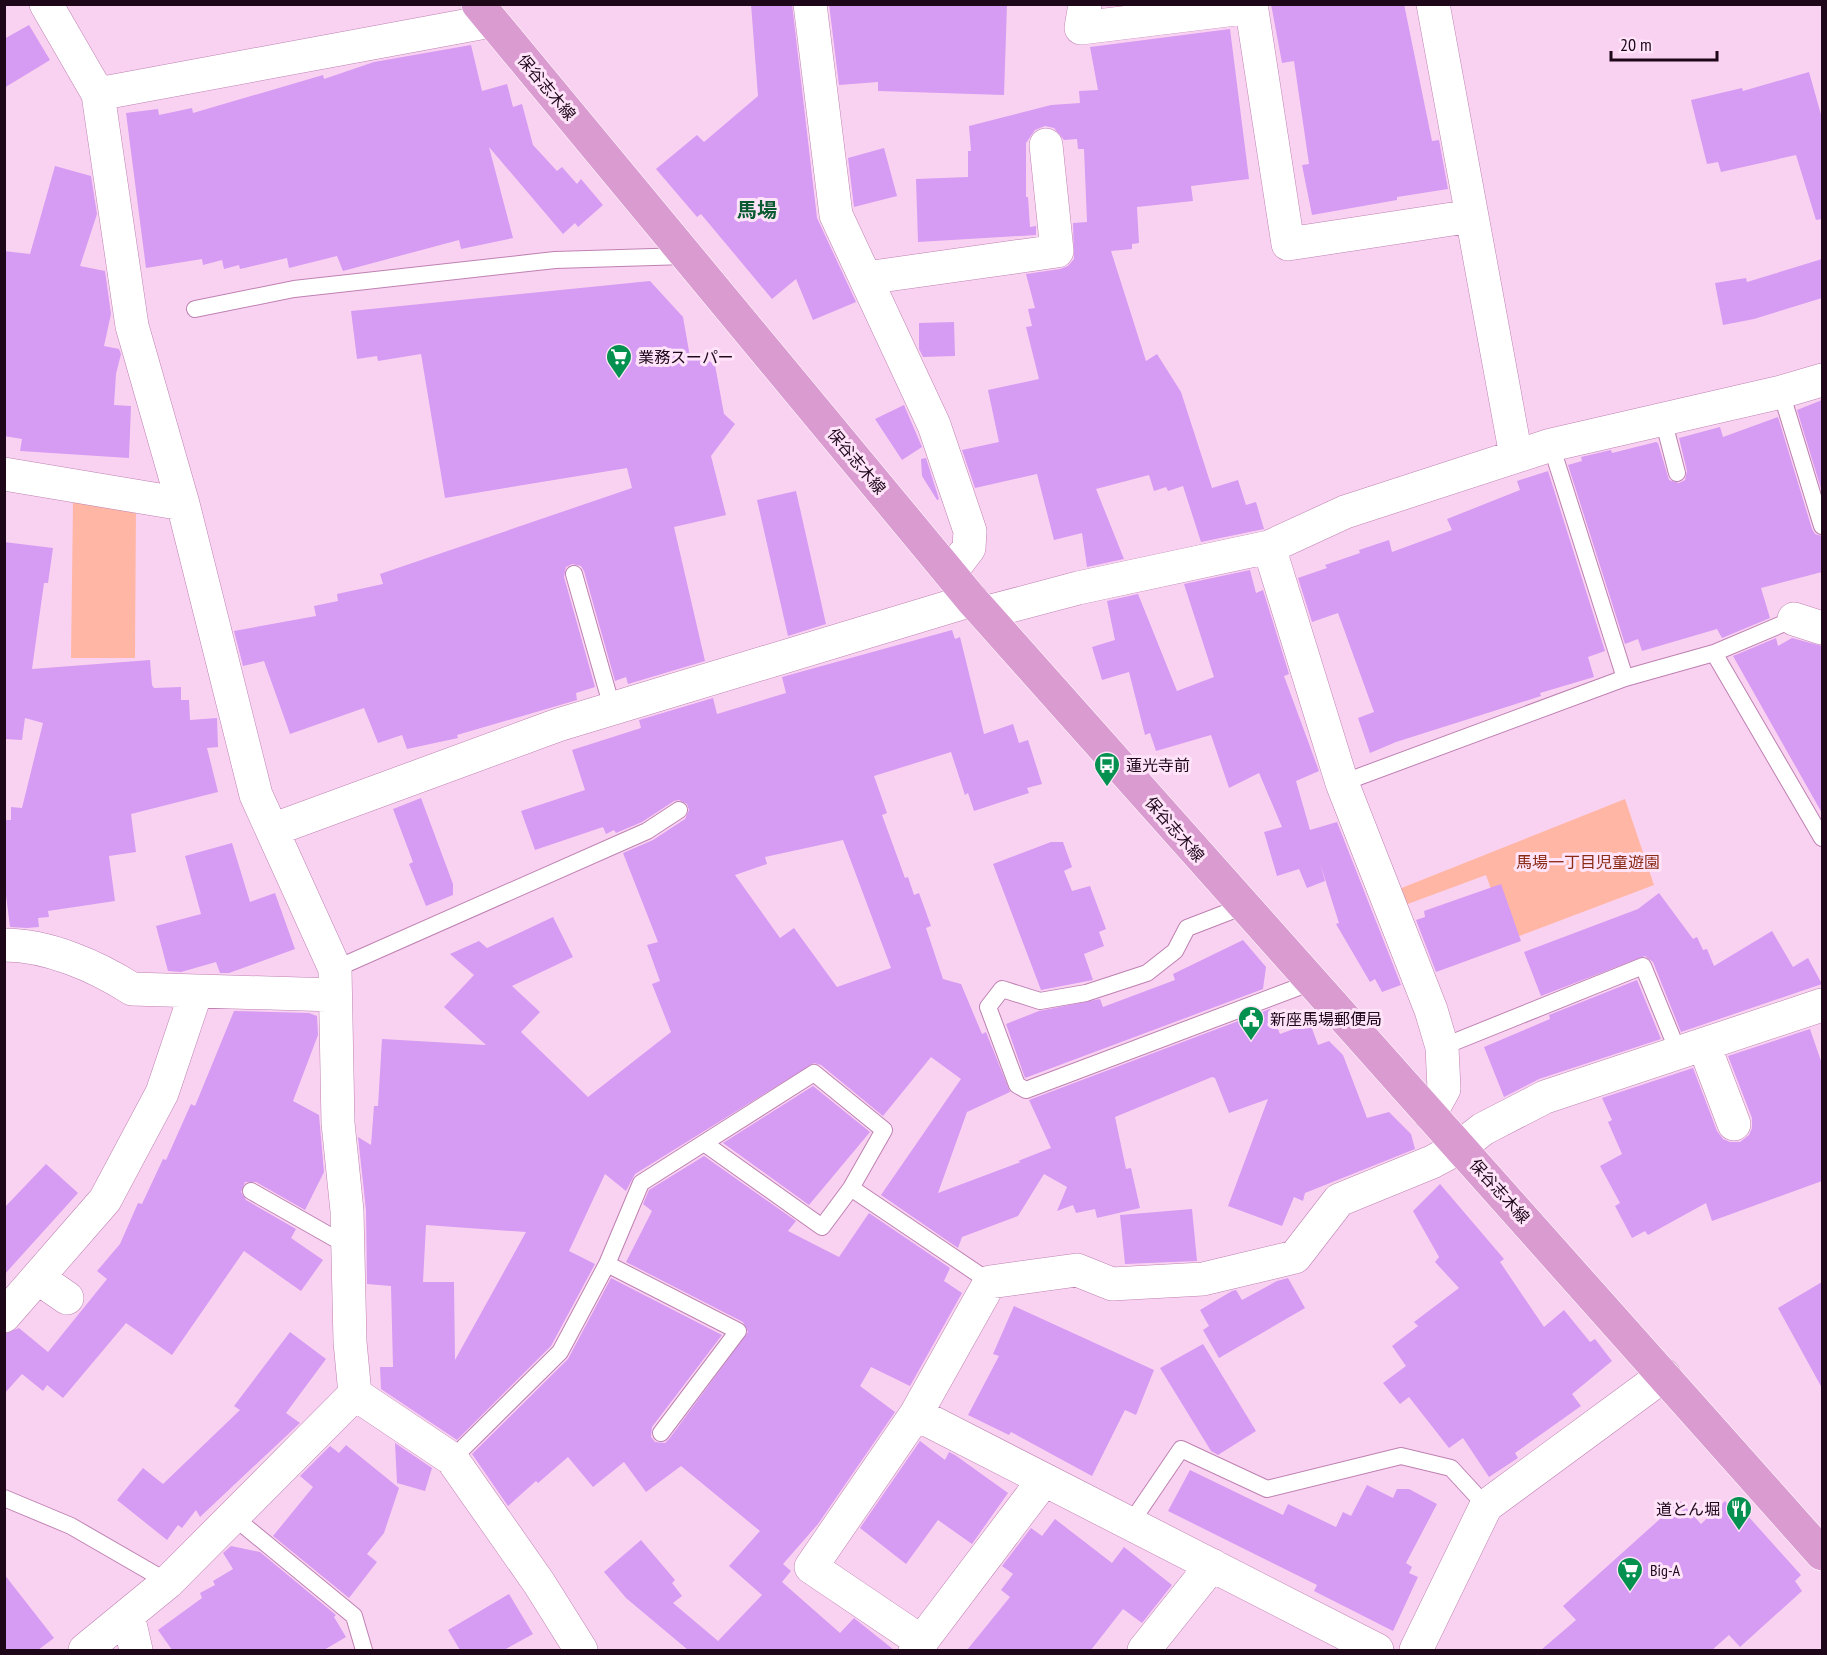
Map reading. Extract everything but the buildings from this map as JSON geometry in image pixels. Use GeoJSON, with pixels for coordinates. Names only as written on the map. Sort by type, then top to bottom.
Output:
{"type":"FeatureCollection","features":[{"type":"Feature","properties":{"kind":"main road","name":"保谷志木線"},"geometry":{"type":"LineString","coordinates":[[484,13],[978,606],[1822,1554]]}},
{"type":"Feature","properties":{"kind":"street"},"geometry":{"type":"LineString","coordinates":[[46,4],[98,94],[132,326],[183,504],[256,795],[335,982],[338,1123],[348,1246],[350,1342],[355,1394],[235,1518],[168,1582],[85,1650]]}},
{"type":"Feature","properties":{"kind":"street"},"geometry":{"type":"LineString","coordinates":[[810,4],[836,215],[934,425],[970,531],[969,548],[950,573]]}},
{"type":"Feature","properties":{"kind":"street"},"geometry":{"type":"LineString","coordinates":[[1085,4],[1082,28],[1252,6],[1288,244],[1472,216]]}},
{"type":"Feature","properties":{"kind":"street"},"geometry":{"type":"LineString","coordinates":[[1433,4],[1516,456]]}},
{"type":"Feature","properties":{"kind":"street"},"geometry":{"type":"LineString","coordinates":[[98,94],[484,13]]}},
{"type":"Feature","properties":{"kind":"street"},"geometry":{"type":"LineString","coordinates":[[866,278],[1057,251],[1046,145]]}},
{"type":"Feature","properties":{"kind":"street"},"geometry":{"type":"LineString","coordinates":[[272,830],[558,725],[978,606],[1078,588],[1269,547],[1345,512],[1551,444],[1781,392],[1822,380]]}},
{"type":"Feature","properties":{"kind":"street"},"geometry":{"type":"LineString","coordinates":[[4,474],[183,504]]}},
{"type":"Feature","properties":{"kind":"street"},"geometry":{"type":"LineString","coordinates":[[1269,547],[1342,783],[1431,1010],[1442,1047],[1444,1089],[1430,1114]]}},
{"type":"Feature","properties":{"kind":"street"},"geometry":{"type":"LineString","coordinates":[[4,945],[25,945],[105,972],[132,989],[196,992],[335,982]]}},
{"type":"Feature","properties":{"kind":"street"},"geometry":{"type":"LineString","coordinates":[[4,1316],[105,1200],[162,1093],[196,992]]}},
{"type":"Feature","properties":{"kind":"street"},"geometry":{"type":"LineString","coordinates":[[1043,1481],[918,1646],[811,1567],[916,1414],[990,1282],[1077,1270],[1112,1284],[1203,1279],[1295,1257],[1339,1200],[1432,1162],[1460,1147],[1483,1130],[1545,1097],[1822,1007]]}},
{"type":"Feature","properties":{"kind":"street"},"geometry":{"type":"LineString","coordinates":[[1692,1050],[1734,1124]]}},
{"type":"Feature","properties":{"kind":"street"},"geometry":{"type":"LineString","coordinates":[[38,1278],[67,1298]]}},
{"type":"Feature","properties":{"kind":"street"},"geometry":{"type":"LineString","coordinates":[[1416,1650],[1486,1506],[1664,1375]]}},
{"type":"Feature","properties":{"kind":"street"},"geometry":{"type":"LineString","coordinates":[[355,1394],[452,1459],[539,1583],[581,1650]]}},
{"type":"Feature","properties":{"kind":"street"},"geometry":{"type":"LineString","coordinates":[[916,1414],[1377,1650]]}},
{"type":"Feature","properties":{"kind":"street"},"geometry":{"type":"LineString","coordinates":[[1144,1650],[1212,1565]]}},
{"type":"Feature","properties":{"kind":"street"},"geometry":{"type":"LineString","coordinates":[[128,1615],[136,1650]]}},
{"type":"Feature","properties":{"kind":"lane"},"geometry":{"type":"LineString","coordinates":[[195,309],[294,288],[543,261],[687,256]]}},
{"type":"Feature","properties":{"kind":"lane"},"geometry":{"type":"LineString","coordinates":[[1781,392],[1822,526]]}},
{"type":"Feature","properties":{"kind":"lane"},"geometry":{"type":"LineString","coordinates":[[1663,419],[1677,473]]}},
{"type":"Feature","properties":{"kind":"lane"},"geometry":{"type":"LineString","coordinates":[[1551,444],[1625,678]]}},
{"type":"Feature","properties":{"kind":"lane"},"geometry":{"type":"LineString","coordinates":[[574,574],[613,711]]}},
{"type":"Feature","properties":{"kind":"lane"},"geometry":{"type":"LineString","coordinates":[[1342,783],[1625,678],[1808,623]]}},
{"type":"Feature","properties":{"kind":"lane"},"geometry":{"type":"LineString","coordinates":[[1714,653],[1822,838]]}},
{"type":"Feature","properties":{"kind":"lane"},"geometry":{"type":"LineString","coordinates":[[335,982],[646,831],[680,810]]}},
{"type":"Feature","properties":{"kind":"lane"},"geometry":{"type":"LineString","coordinates":[[1244,906],[1187,928],[1175,951],[1147,973],[1086,993],[1040,1001],[1002,989],[988,1007],[1017,1085],[1026,1090],[1312,982]]}},
{"type":"Feature","properties":{"kind":"lane"},"geometry":{"type":"LineString","coordinates":[[1442,1047],[1643,966],[1692,1050]]}},
{"type":"Feature","properties":{"kind":"lane"},"geometry":{"type":"LineString","coordinates":[[452,1459],[560,1352],[607,1264],[641,1183],[814,1073],[884,1130],[851,1188],[822,1227],[704,1143]]}},
{"type":"Feature","properties":{"kind":"lane"},"geometry":{"type":"LineString","coordinates":[[851,1188],[990,1282]]}},
{"type":"Feature","properties":{"kind":"lane"},"geometry":{"type":"LineString","coordinates":[[250,1191],[348,1246]]}},
{"type":"Feature","properties":{"kind":"lane"},"geometry":{"type":"LineString","coordinates":[[607,1264],[738,1331],[661,1433]]}},
{"type":"Feature","properties":{"kind":"lane"},"geometry":{"type":"LineString","coordinates":[[1130,1524],[1182,1449],[1267,1489],[1401,1456],[1452,1468],[1486,1506]]}},
{"type":"Feature","properties":{"kind":"lane"},"geometry":{"type":"LineString","coordinates":[[4,1498],[71,1526],[168,1582]]}},
{"type":"Feature","properties":{"kind":"lane"},"geometry":{"type":"LineString","coordinates":[[235,1518],[354,1616],[364,1650]]}},
{"type":"Feature","properties":{"kind":"green space"},"geometry":{"type":"Polygon","coordinates":[[[73,502],[136,503],[135,658],[71,658],[73,502]]]}},
{"type":"Feature","properties":{"kind":"green space","name":"馬場一丁目児童遊園"},"geometry":{"type":"Polygon","coordinates":[[[1625,799],[1654,885],[1509,940],[1486,875],[1405,905],[1399,889],[1625,799]]]}},
{"type":"Feature","properties":{"kind":"place","name":"業務スーパー"},"geometry":{"type":"Point","coordinates":[619,380]}},
{"type":"Feature","properties":{"kind":"place","name":"蓮光寺前"},"geometry":{"type":"Point","coordinates":[1107,788]}},
{"type":"Feature","properties":{"kind":"place","name":"新座馬場郵便局"},"geometry":{"type":"Point","coordinates":[1251,1042]}},
{"type":"Feature","properties":{"kind":"place","name":"道とん堀"},"geometry":{"type":"Point","coordinates":[1739,1532]}},
{"type":"Feature","properties":{"kind":"place","name":"Big-A"},"geometry":{"type":"Point","coordinates":[1630,1593]}},
{"type":"Feature","properties":{"kind":"district","name":"馬場"},"geometry":{"type":"Point","coordinates":[757,210]}}]}
